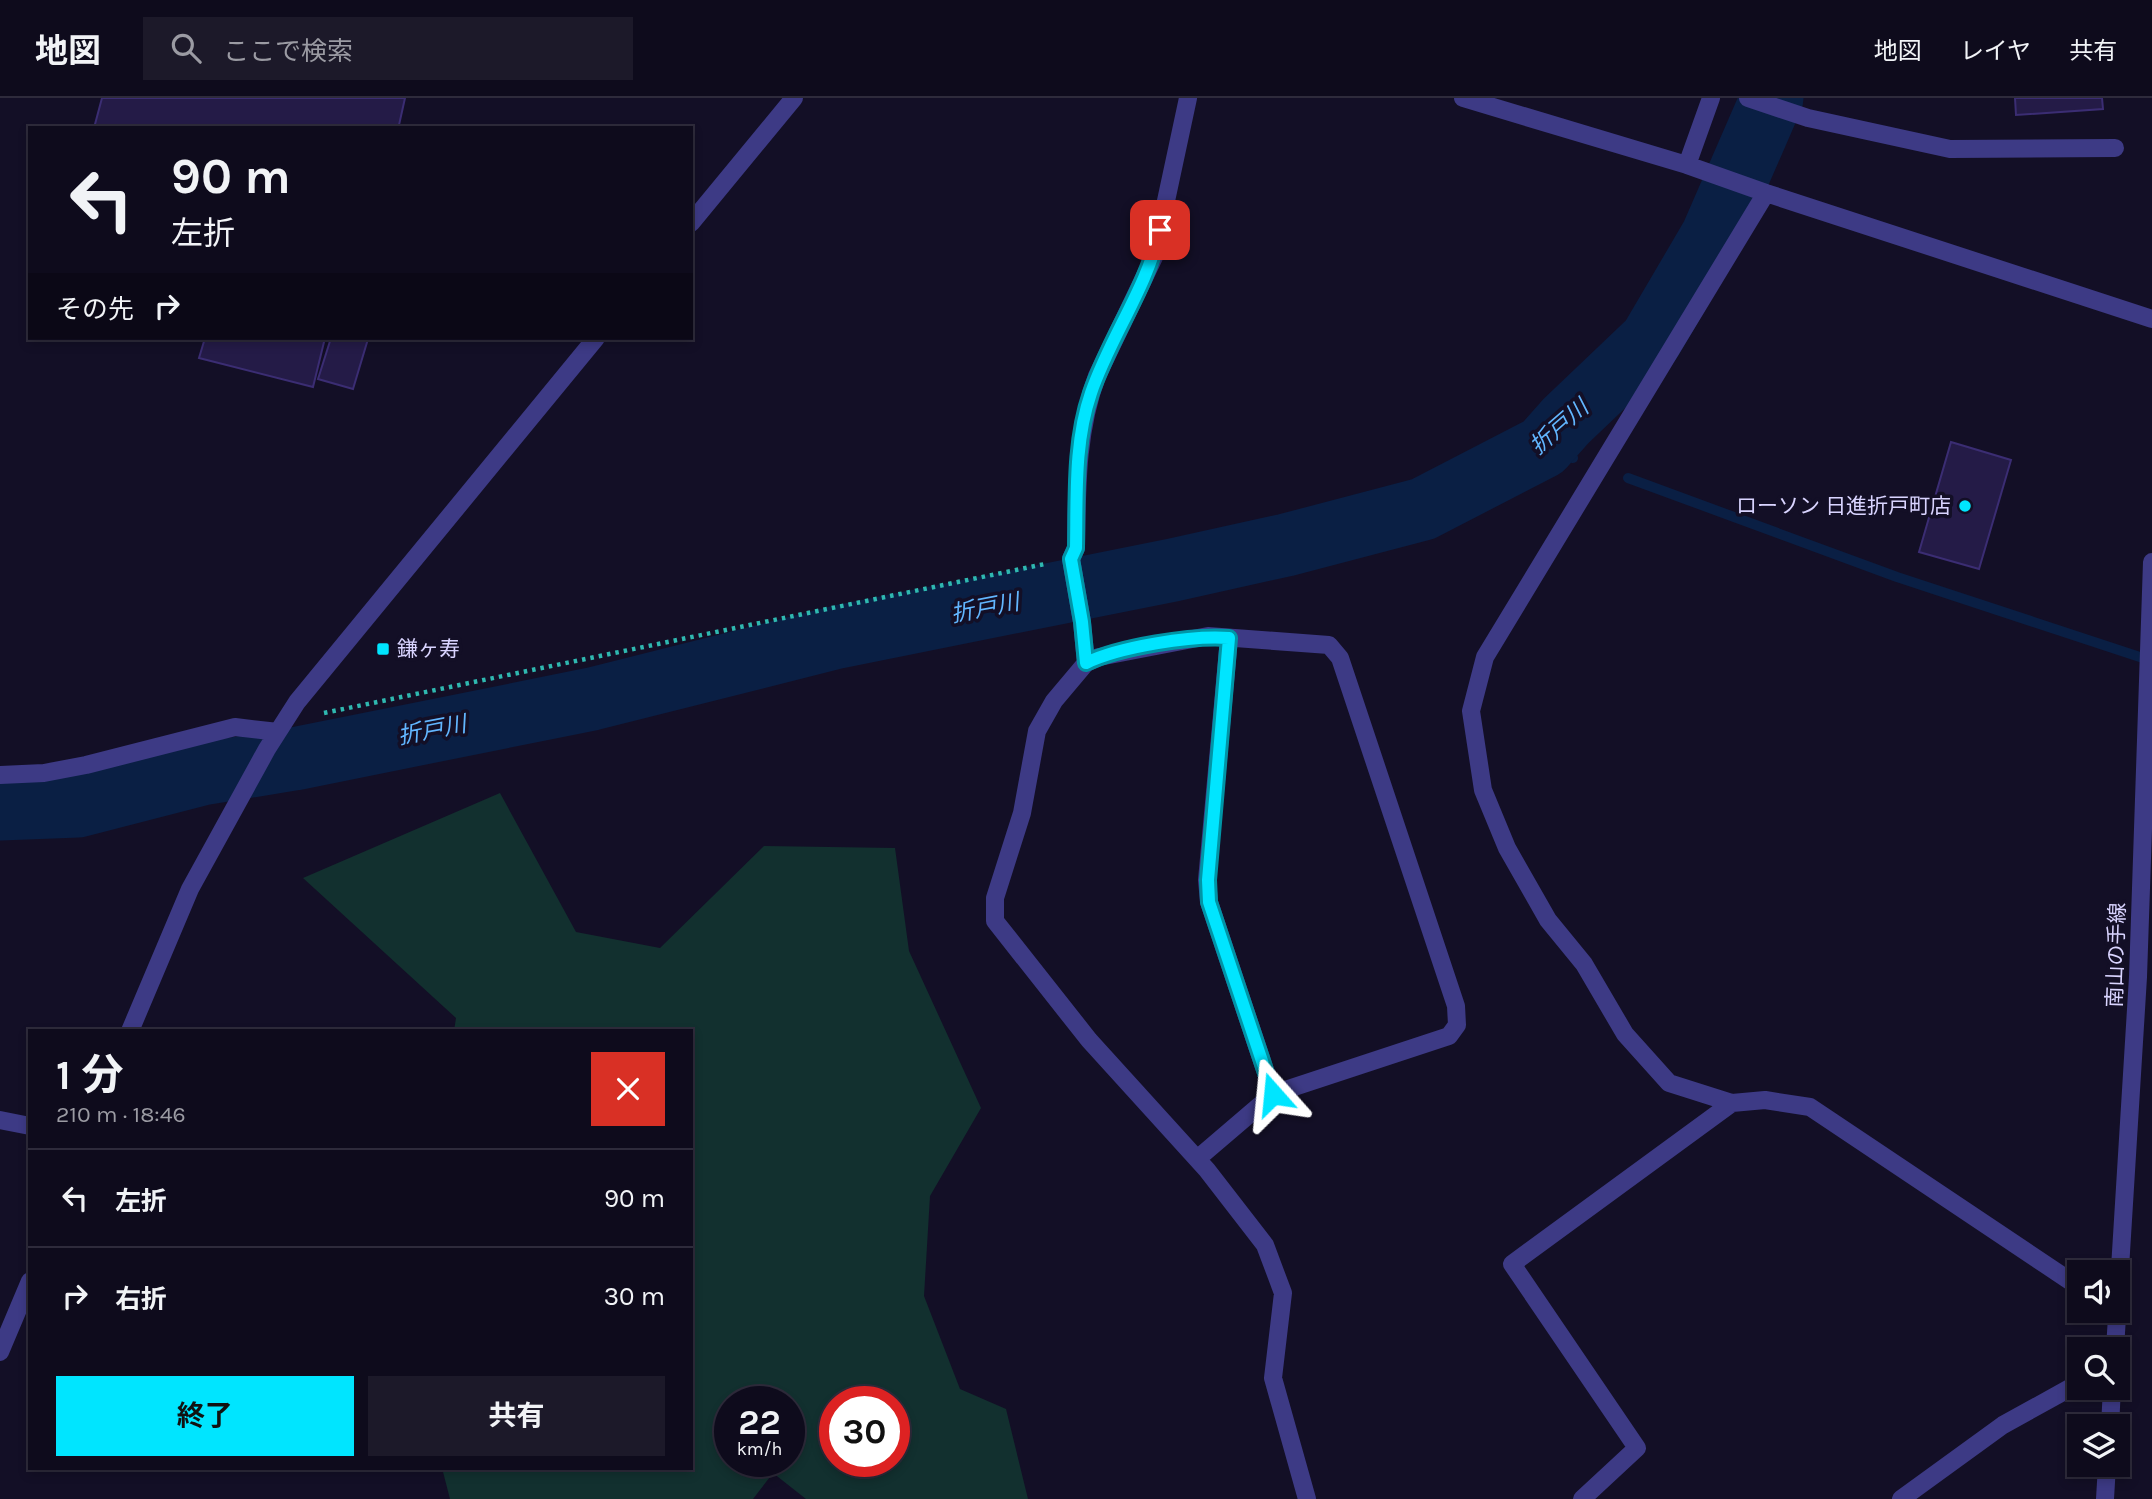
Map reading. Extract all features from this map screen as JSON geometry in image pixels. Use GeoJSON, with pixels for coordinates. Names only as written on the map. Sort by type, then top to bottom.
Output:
{"type":"FeatureCollection","features":[{"type":"Feature","properties":{"kind":"street"},"geometry":{"type":"LineString","coordinates":[[693,221],[794,98]]}},
{"type":"Feature","properties":{"kind":"street"},"geometry":{"type":"LineString","coordinates":[[1086,663],[1071,559],[1076,548],[1078,461],[1090,396],[1154,257],[1188,98]]}},
{"type":"Feature","properties":{"kind":"street"},"geometry":{"type":"LineString","coordinates":[[1463,98],[1689,165],[2152,319]]}},
{"type":"Feature","properties":{"kind":"street"},"geometry":{"type":"LineString","coordinates":[[1689,165],[1712,98]]}},
{"type":"Feature","properties":{"kind":"street"},"geometry":{"type":"LineString","coordinates":[[1748,98],[1808,118],[1950,149],[2115,148]]}},
{"type":"Feature","properties":{"kind":"street"},"geometry":{"type":"LineString","coordinates":[[1765,192],[1485,657],[1471,711],[1483,790],[1507,848],[1548,920],[1584,964],[1625,1034],[1669,1083],[1731,1103],[1765,1100],[1810,1107],[2067,1279]]}},
{"type":"Feature","properties":{"kind":"street"},"geometry":{"type":"LineString","coordinates":[[131,1029],[190,889],[238,800],[297,702],[594,340]]}},
{"type":"Feature","properties":{"kind":"street","name":"南山の手線"},"geometry":{"type":"LineString","coordinates":[[2120,1260],[2138,977],[2152,562]]}},
{"type":"Feature","properties":{"kind":"street"},"geometry":{"type":"LineString","coordinates":[[1197,1159],[1273,1094],[1449,1036],[1457,1025],[1456,1006],[1340,658],[1329,645],[1208,636],[1099,657],[1086,663],[1054,701],[1037,731],[1022,813],[995,898],[995,921],[1088,1040],[1197,1159],[1265,1245],[1283,1293],[1273,1378],[1307,1499]]}},
{"type":"Feature","properties":{"kind":"street"},"geometry":{"type":"LineString","coordinates":[[1229,638],[1208,880],[1209,902],[1273,1094]]}},
{"type":"Feature","properties":{"kind":"street"},"geometry":{"type":"LineString","coordinates":[[0,775],[44,773],[86,765],[235,727],[278,732]]}},
{"type":"Feature","properties":{"kind":"street"},"geometry":{"type":"LineString","coordinates":[[1582,1499],[1637,1448],[1512,1264],[1731,1103]]}},
{"type":"Feature","properties":{"kind":"street"},"geometry":{"type":"LineString","coordinates":[[0,1120],[28,1126]]}},
{"type":"Feature","properties":{"kind":"street"},"geometry":{"type":"LineString","coordinates":[[0,1352],[28,1286]]}},
{"type":"Feature","properties":{"kind":"street"},"geometry":{"type":"LineString","coordinates":[[1901,1499],[2003,1425],[2067,1390]]}},
{"type":"Feature","properties":{"kind":"street"},"geometry":{"type":"LineString","coordinates":[[2105,1499],[2106,1477]]}},
{"type":"Feature","properties":{"kind":"path"},"geometry":{"type":"LineString","coordinates":[[297,702],[325,713],[345,710],[1071,559]]}},
{"type":"Feature","properties":{"kind":"green space"},"geometry":{"type":"Polygon","coordinates":[[[500,793],[576,932],[660,948],[764,846],[895,848],[909,951],[981,1108],[930,1196],[924,1296],[960,1389],[1006,1409],[1028,1499],[806,1499],[778,1477],[805,1477],[805,1386],[714,1386],[714,1477],[770,1477],[753,1499],[450,1499],[443,1470],[693,1470],[693,1029],[454,1029],[456,1018],[303,878],[500,793]]]}},
{"type":"Feature","properties":{"kind":"building"},"geometry":{"type":"Polygon","coordinates":[[[102,98],[405,98],[399,125],[402,126],[95,126],[102,98]]]}},
{"type":"Feature","properties":{"kind":"building"},"geometry":{"type":"Polygon","coordinates":[[[2015,98],[2102,98],[2103,109],[2016,115],[2015,98]]]}},
{"type":"Feature","properties":{"kind":"building"},"geometry":{"type":"Polygon","coordinates":[[[204,340],[325,340],[313,387],[199,358],[204,340]]]}},
{"type":"Feature","properties":{"kind":"building"},"geometry":{"type":"Polygon","coordinates":[[[330,340],[368,340],[353,389],[318,379],[330,340]]]}},
{"type":"Feature","properties":{"kind":"building","name":"ローソン 日進折戸町店"},"geometry":{"type":"Polygon","coordinates":[[[1951,442],[2011,460],[1979,569],[1919,552],[1951,442]]]}},
{"type":"Feature","properties":{"kind":"waterway","name":"折戸川"},"geometry":{"type":"LineString","coordinates":[[0,809],[78,806],[202,774],[294,759],[592,699],[838,637],[1173,570],[1286,545],[1423,509],[1543,447],[1566,421],[1651,340],[1712,236],[1772,98]]}},
{"type":"Feature","properties":{"kind":"waterway"},"geometry":{"type":"LineString","coordinates":[[1543,447],[1573,458]]}},
{"type":"Feature","properties":{"kind":"waterway"},"geometry":{"type":"LineString","coordinates":[[1628,478],[1897,577],[2152,661]]}},
{"type":"Feature","properties":{"kind":"place","name":"ローソン 日進折戸町店"},"geometry":{"type":"Point","coordinates":[1965,506]}},
{"type":"Feature","properties":{"kind":"place","name":"鎌ヶ寿"},"geometry":{"type":"Point","coordinates":[383,649]}},
{"type":"Feature","properties":{"kind":"route"},"geometry":{"type":"LineString","coordinates":[[1160,230],[1154,257],[1090,396],[1078,461],[1076,548],[1071,559],[1086,663],[1099,657],[1171,642],[1208,636],[1229,638],[1208,880],[1209,902],[1273,1094]]}}]}
